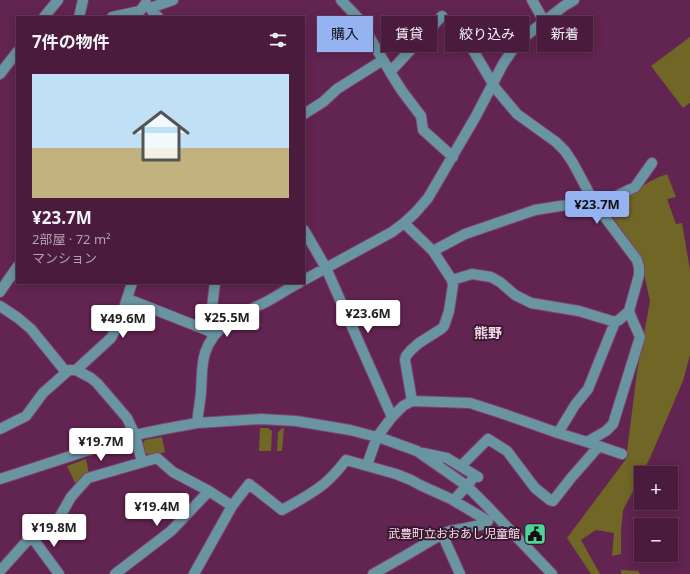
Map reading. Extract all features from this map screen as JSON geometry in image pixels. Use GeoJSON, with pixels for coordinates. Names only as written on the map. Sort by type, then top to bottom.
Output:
{"type":"FeatureCollection","features":[{"type":"Feature","properties":{"kind":"street"},"geometry":{"type":"LineString","coordinates":[[45,16],[58,0]]}},
{"type":"Feature","properties":{"kind":"street"},"geometry":{"type":"LineString","coordinates":[[79,16],[83,0]]}},
{"type":"Feature","properties":{"kind":"street"},"geometry":{"type":"LineString","coordinates":[[116,16],[173,0]]}},
{"type":"Feature","properties":{"kind":"street"},"geometry":{"type":"LineString","coordinates":[[341,0],[359,18],[402,91],[421,116],[423,130],[453,157]]}},
{"type":"Feature","properties":{"kind":"street"},"geometry":{"type":"LineString","coordinates":[[532,0],[541,16]]}},
{"type":"Feature","properties":{"kind":"street"},"geometry":{"type":"LineString","coordinates":[[551,16],[574,0]]}},
{"type":"Feature","properties":{"kind":"street"},"geometry":{"type":"LineString","coordinates":[[144,8],[156,16]]}},
{"type":"Feature","properties":{"kind":"street"},"geometry":{"type":"LineString","coordinates":[[390,72],[442,16]]}},
{"type":"Feature","properties":{"kind":"street"},"geometry":{"type":"LineString","coordinates":[[305,279],[392,232],[415,213],[428,198],[453,157],[503,64],[518,42],[537,27]]}},
{"type":"Feature","properties":{"kind":"street"},"geometry":{"type":"LineString","coordinates":[[452,280],[472,274],[491,277],[500,282],[515,295],[531,303],[579,311],[615,322],[620,320],[629,311],[639,275],[637,260],[595,204],[573,163],[561,146],[516,114],[496,89],[474,52]]}},
{"type":"Feature","properties":{"kind":"street"},"geometry":{"type":"LineString","coordinates":[[0,74],[16,53]]}},
{"type":"Feature","properties":{"kind":"street"},"geometry":{"type":"LineString","coordinates":[[305,113],[344,85],[383,60]]}},
{"type":"Feature","properties":{"kind":"street"},"geometry":{"type":"LineString","coordinates":[[433,251],[465,234],[535,210],[570,205],[590,206],[602,203],[635,187],[652,163]]}},
{"type":"Feature","properties":{"kind":"street"},"geometry":{"type":"LineString","coordinates":[[404,223],[433,251],[452,280],[453,285],[444,326],[419,343],[406,356],[405,360],[412,401]]}},
{"type":"Feature","properties":{"kind":"street"},"geometry":{"type":"LineString","coordinates":[[305,232],[326,268],[392,416]]}},
{"type":"Feature","properties":{"kind":"street"},"geometry":{"type":"LineString","coordinates":[[0,292],[16,268]]}},
{"type":"Feature","properties":{"kind":"street"},"geometry":{"type":"LineString","coordinates":[[0,429],[26,416],[43,393],[111,338],[119,323],[132,284]]}},
{"type":"Feature","properties":{"kind":"street"},"geometry":{"type":"LineString","coordinates":[[197,423],[202,371],[211,333],[215,284]]}},
{"type":"Feature","properties":{"kind":"street"},"geometry":{"type":"LineString","coordinates":[[211,333],[241,314],[297,284]]}},
{"type":"Feature","properties":{"kind":"street"},"geometry":{"type":"LineString","coordinates":[[128,299],[211,333]]}},
{"type":"Feature","properties":{"kind":"street"},"geometry":{"type":"LineString","coordinates":[[0,306],[18,318],[71,371],[92,378],[103,388],[127,418],[135,435],[142,462]]}},
{"type":"Feature","properties":{"kind":"street"},"geometry":{"type":"LineString","coordinates":[[587,442],[606,431],[613,424],[640,337],[629,311]]}},
{"type":"Feature","properties":{"kind":"street"},"geometry":{"type":"LineString","coordinates":[[558,433],[575,405],[588,389],[615,322]]}},
{"type":"Feature","properties":{"kind":"street"},"geometry":{"type":"LineString","coordinates":[[367,466],[377,437],[392,416],[402,406],[412,401],[470,403],[622,454]]}},
{"type":"Feature","properties":{"kind":"street"},"geometry":{"type":"LineString","coordinates":[[0,479],[135,435],[197,423],[261,419],[296,421],[350,430],[377,437],[417,451],[447,458],[476,476],[454,500]]}},
{"type":"Feature","properties":{"kind":"street"},"geometry":{"type":"LineString","coordinates":[[461,466],[488,439],[507,451],[535,488],[553,501],[599,446]]}},
{"type":"Feature","properties":{"kind":"street"},"geometry":{"type":"LineString","coordinates":[[417,451],[467,486],[493,511],[552,574]]}},
{"type":"Feature","properties":{"kind":"street"},"geometry":{"type":"LineString","coordinates":[[0,571],[36,531],[58,520],[71,497],[88,478],[142,462],[157,458],[173,472],[209,491],[232,506]]}},
{"type":"Feature","properties":{"kind":"street"},"geometry":{"type":"LineString","coordinates":[[194,574],[232,506],[249,484],[282,510],[323,484],[335,474],[346,460],[396,474],[411,480],[454,500],[488,521],[485,524],[442,534],[373,574]]}},
{"type":"Feature","properties":{"kind":"street"},"geometry":{"type":"LineString","coordinates":[[115,574],[171,531],[209,491]]}},
{"type":"Feature","properties":{"kind":"street"},"geometry":{"type":"LineString","coordinates":[[442,534],[460,574]]}},
{"type":"Feature","properties":{"kind":"street"},"geometry":{"type":"LineString","coordinates":[[31,536],[59,574]]}},
{"type":"Feature","properties":{"kind":"shaded area"},"geometry":{"type":"Polygon","coordinates":[[[690,37],[690,103],[683,108],[651,66],[690,37]]]}},
{"type":"Feature","properties":{"kind":"shaded area"},"geometry":{"type":"Polygon","coordinates":[[[667,174],[676,197],[667,199],[676,224],[682,223],[690,270],[690,355],[683,381],[650,458],[646,466],[634,466],[634,489],[623,510],[621,554],[612,556],[614,533],[596,530],[581,540],[600,574],[591,574],[567,538],[626,459],[637,372],[650,301],[640,256],[607,209],[628,194],[667,174]]]}},
{"type":"Feature","properties":{"kind":"shaded area"},"geometry":{"type":"Polygon","coordinates":[[[260,428],[268,428],[272,431],[271,451],[259,451],[260,428]]]}},
{"type":"Feature","properties":{"kind":"shaded area"},"geometry":{"type":"Polygon","coordinates":[[[284,428],[282,451],[277,451],[278,432],[284,428]]]}},
{"type":"Feature","properties":{"kind":"shaded area"},"geometry":{"type":"Polygon","coordinates":[[[162,437],[165,452],[151,456],[145,453],[143,443],[145,440],[162,437]]]}},
{"type":"Feature","properties":{"kind":"shaded area"},"geometry":{"type":"Polygon","coordinates":[[[86,459],[89,474],[76,485],[67,466],[86,459]]]}},
{"type":"Feature","properties":{"kind":"shaded area"},"geometry":{"type":"Polygon","coordinates":[[[621,570],[638,571],[640,574],[621,574],[621,570]]]}},
{"type":"Feature","properties":{"kind":"place","name":"武豊町立おおあし児童館"},"geometry":{"type":"Point","coordinates":[535,534]}},
{"type":"Feature","properties":{"kind":"district","name":"熊野"},"geometry":{"type":"Point","coordinates":[488,333]}}]}
